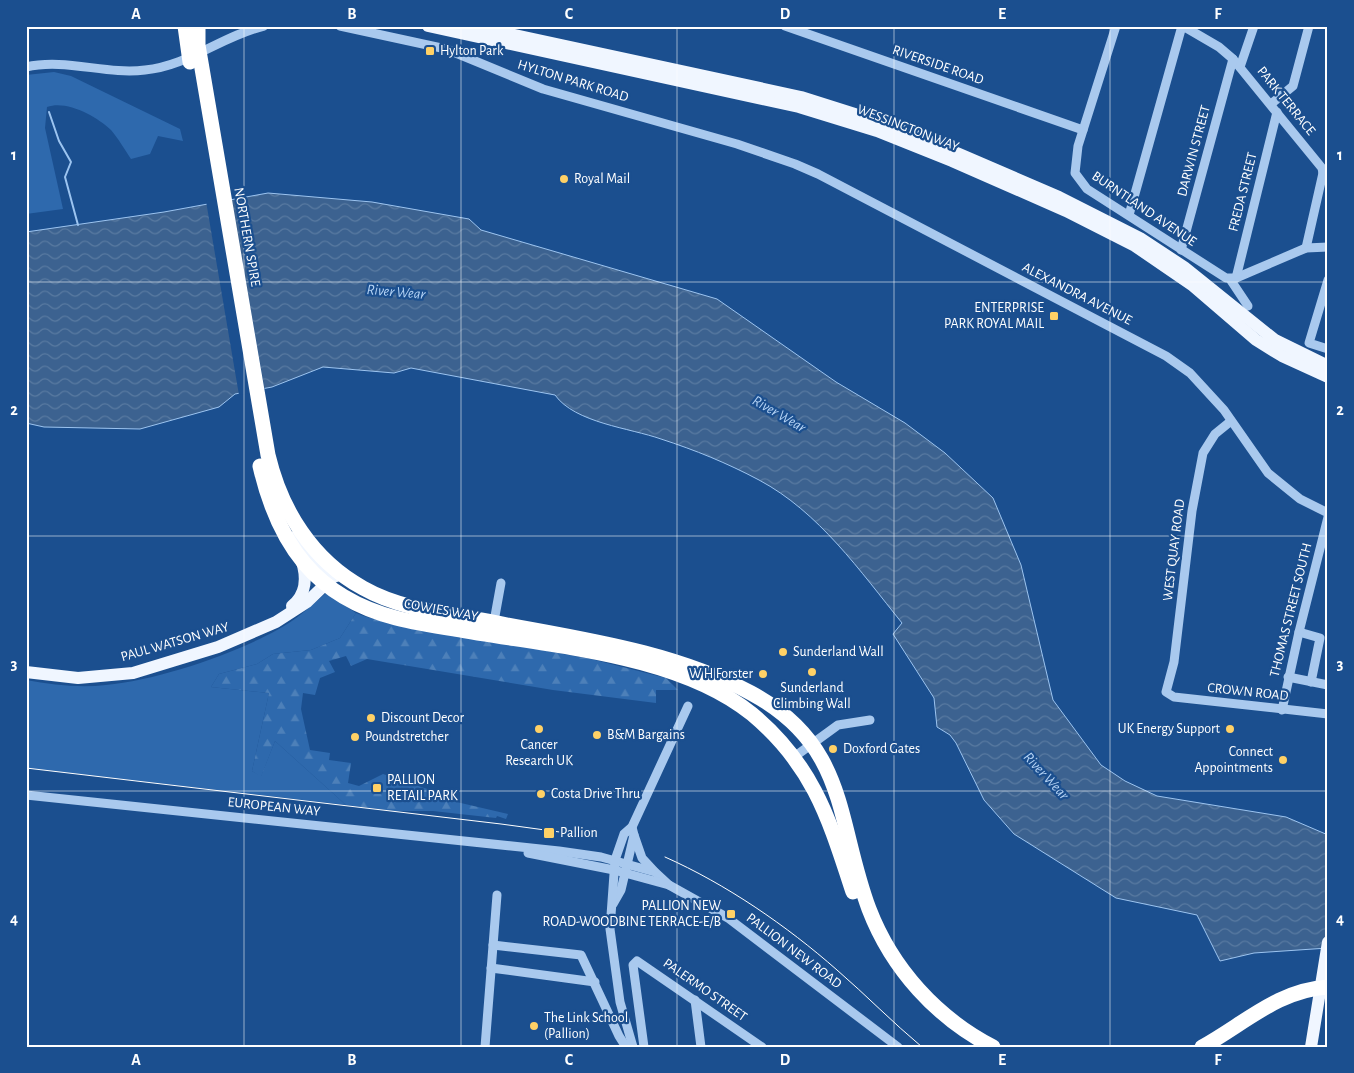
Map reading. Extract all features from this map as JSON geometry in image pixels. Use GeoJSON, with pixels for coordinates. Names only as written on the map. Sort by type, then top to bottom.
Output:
{"type":"FeatureCollection","features":[{"type":"Feature","properties":{"kind":"highway"},"geometry":{"type":"LineString","coordinates":[[179,26],[193,47]]}},
{"type":"Feature","properties":{"kind":"highway"},"geometry":{"type":"LineString","coordinates":[[185,26],[193,47]]}},
{"type":"Feature","properties":{"kind":"highway"},"geometry":{"type":"LineString","coordinates":[[193,47],[198,26]]}},
{"type":"Feature","properties":{"kind":"highway","name":"NORTHERN SPIRE"},"geometry":{"type":"LineString","coordinates":[[193,47],[259,436]]}},
{"type":"Feature","properties":{"kind":"highway","name":"COWIES WAY"},"geometry":{"type":"LineString","coordinates":[[259,436],[278,490],[298,528],[320,555],[362,588],[385,599],[493,629],[556,646],[648,665],[723,688]]}},
{"type":"Feature","properties":{"kind":"highway","name":"COWIES WAY"},"geometry":{"type":"LineString","coordinates":[[259,436],[274,516],[282,532],[301,559],[326,585],[352,601],[380,614],[612,645],[702,671],[723,688]]}},
{"type":"Feature","properties":{"kind":"highway"},"geometry":{"type":"LineString","coordinates":[[723,688],[771,705],[812,743],[836,788],[869,910],[890,952],[919,991],[935,1007],[970,1034],[993,1047]]}},
{"type":"Feature","properties":{"kind":"highway"},"geometry":{"type":"LineString","coordinates":[[723,688],[794,757],[823,803],[861,913],[881,954],[904,986],[930,1014],[974,1047]]}},
{"type":"Feature","properties":{"kind":"highway"},"geometry":{"type":"LineString","coordinates":[[1202,1047],[1280,1000],[1311,989],[1328,987]]}},
{"type":"Feature","properties":{"kind":"highway"},"geometry":{"type":"LineString","coordinates":[[1220,1047],[1285,1008],[1310,999],[1328,997]]}},
{"type":"Feature","properties":{"kind":"main road","name":"WESSINGTON WAY"},"geometry":{"type":"LineString","coordinates":[[428,26],[799,107],[886,135],[1066,211],[1135,246],[1192,285],[1270,349],[1327,369]]}},
{"type":"Feature","properties":{"kind":"main road","name":"WESSINGTON WAY"},"geometry":{"type":"LineString","coordinates":[[473,26],[801,97],[880,122],[922,138],[1059,198],[1140,238],[1184,267],[1275,340],[1327,369]]}},
{"type":"Feature","properties":{"kind":"main road"},"geometry":{"type":"LineString","coordinates":[[278,490],[281,511],[287,524],[301,546],[327,574],[326,585]]}},
{"type":"Feature","properties":{"kind":"main road","name":"PAUL WATSON WAY"},"geometry":{"type":"LineString","coordinates":[[269,625],[301,597],[305,572],[301,559]]}},
{"type":"Feature","properties":{"kind":"main road","name":"PAUL WATSON WAY"},"geometry":{"type":"LineString","coordinates":[[26,672],[78,678],[133,672],[218,647],[269,625],[307,602],[333,578],[342,574]]}},
{"type":"Feature","properties":{"kind":"main road"},"geometry":{"type":"LineString","coordinates":[[1311,1047],[1328,942]]}},
{"type":"Feature","properties":{"kind":"street"},"geometry":{"type":"LineString","coordinates":[[26,67],[52,64],[111,70],[146,70],[178,63],[228,38],[264,26]]}},
{"type":"Feature","properties":{"kind":"street","name":"HYLTON PARK ROAD"},"geometry":{"type":"LineString","coordinates":[[340,26],[446,49],[543,89],[675,125],[770,155]]}},
{"type":"Feature","properties":{"kind":"street","name":"RIVERSIDE ROAD"},"geometry":{"type":"LineString","coordinates":[[785,26],[1083,130]]}},
{"type":"Feature","properties":{"kind":"street","name":"BURNTLAND AVENUE"},"geometry":{"type":"LineString","coordinates":[[1116,26],[1083,130],[1075,164],[1078,180],[1087,189],[1220,276],[1233,279]]}},
{"type":"Feature","properties":{"kind":"street"},"geometry":{"type":"LineString","coordinates":[[1129,215],[1182,26]]}},
{"type":"Feature","properties":{"kind":"street","name":"PARK TERRACE"},"geometry":{"type":"LineString","coordinates":[[1182,26],[1219,47],[1233,59],[1325,174]]}},
{"type":"Feature","properties":{"kind":"street"},"geometry":{"type":"LineString","coordinates":[[1240,67],[1254,26]]}},
{"type":"Feature","properties":{"kind":"street"},"geometry":{"type":"LineString","coordinates":[[1274,108],[1293,86],[1309,26]]}},
{"type":"Feature","properties":{"kind":"street","name":"DARWIN STREET"},"geometry":{"type":"LineString","coordinates":[[1181,250],[1233,59]]}},
{"type":"Feature","properties":{"kind":"street","name":"FREDA STREET"},"geometry":{"type":"LineString","coordinates":[[1233,279],[1274,108]]}},
{"type":"Feature","properties":{"kind":"street","name":"ALEXANDRA AVENUE"},"geometry":{"type":"LineString","coordinates":[[770,155],[818,174],[1166,356],[1190,373],[1231,420],[1268,473],[1300,499],[1328,513]]}},
{"type":"Feature","properties":{"kind":"street"},"geometry":{"type":"LineString","coordinates":[[1306,248],[1325,174]]}},
{"type":"Feature","properties":{"kind":"street"},"geometry":{"type":"LineString","coordinates":[[1248,306],[1233,279],[1306,248],[1328,247]]}},
{"type":"Feature","properties":{"kind":"street"},"geometry":{"type":"LineString","coordinates":[[1328,280],[1309,343],[1328,349]]}},
{"type":"Feature","properties":{"kind":"street","name":"WEST QUAY ROAD"},"geometry":{"type":"LineString","coordinates":[[1166,692],[1174,662],[1192,512],[1201,460],[1208,442],[1231,420]]}},
{"type":"Feature","properties":{"kind":"street","name":"THOMAS STREET SOUTH"},"geometry":{"type":"LineString","coordinates":[[1282,710],[1299,632],[1324,547],[1328,517]]}},
{"type":"Feature","properties":{"kind":"street"},"geometry":{"type":"LineString","coordinates":[[493,629],[501,583]]}},
{"type":"Feature","properties":{"kind":"street"},"geometry":{"type":"LineString","coordinates":[[1299,632],[1320,638],[1311,682]]}},
{"type":"Feature","properties":{"kind":"street"},"geometry":{"type":"LineString","coordinates":[[1288,677],[1328,685]]}},
{"type":"Feature","properties":{"kind":"street","name":"CROWN ROAD"},"geometry":{"type":"LineString","coordinates":[[1166,692],[1174,697],[1328,714]]}},
{"type":"Feature","properties":{"kind":"street"},"geometry":{"type":"LineString","coordinates":[[613,904],[621,890],[633,831],[688,706]]}},
{"type":"Feature","properties":{"kind":"street"},"geometry":{"type":"LineString","coordinates":[[794,757],[812,743],[845,723],[870,720]]}},
{"type":"Feature","properties":{"kind":"street","name":"EUROPEAN WAY"},"geometry":{"type":"LineString","coordinates":[[26,795],[601,857],[626,863]]}},
{"type":"Feature","properties":{"kind":"street"},"geometry":{"type":"LineString","coordinates":[[633,831],[624,834],[618,849],[611,896],[613,904],[611,947],[620,1002],[633,1047]]}},
{"type":"Feature","properties":{"kind":"street"},"geometry":{"type":"LineString","coordinates":[[633,831],[642,858],[655,872]]}},
{"type":"Feature","properties":{"kind":"street","name":"EUROPEAN WAY"},"geometry":{"type":"LineString","coordinates":[[519,849],[541,856],[624,873]]}},
{"type":"Feature","properties":{"kind":"street"},"geometry":{"type":"LineString","coordinates":[[601,857],[618,849]]}},
{"type":"Feature","properties":{"kind":"street","name":"PALLION NEW ROAD"},"geometry":{"type":"LineString","coordinates":[[626,863],[655,872],[669,884],[728,918],[898,1047]]}},
{"type":"Feature","properties":{"kind":"street","name":"PALLION NEW ROAD"},"geometry":{"type":"LineString","coordinates":[[624,873],[662,884],[669,884]]}},
{"type":"Feature","properties":{"kind":"street"},"geometry":{"type":"LineString","coordinates":[[485,1047],[497,895]]}},
{"type":"Feature","properties":{"kind":"street"},"geometry":{"type":"LineString","coordinates":[[493,945],[581,955],[596,982],[619,1036],[626,1047]]}},
{"type":"Feature","properties":{"kind":"street","name":"PALERMO STREET"},"geometry":{"type":"LineString","coordinates":[[644,1047],[633,965],[635,961],[640,962],[695,1000],[754,1044],[762,1047]]}},
{"type":"Feature","properties":{"kind":"street"},"geometry":{"type":"LineString","coordinates":[[491,968],[596,982]]}},
{"type":"Feature","properties":{"kind":"street"},"geometry":{"type":"LineString","coordinates":[[695,1000],[701,1047]]}},
{"type":"Feature","properties":{"kind":"green space"},"geometry":{"type":"Polygon","coordinates":[[[54,72],[71,76],[180,129],[183,141],[158,136],[150,154],[131,159],[111,130],[89,115],[63,106],[47,107],[45,128],[63,209],[26,214],[26,75],[54,72]]]}},
{"type":"Feature","properties":{"kind":"green space"},"geometry":{"type":"Polygon","coordinates":[[[326,593],[356,613],[340,638],[311,650],[273,654],[257,664],[219,674],[211,687],[269,693],[252,771],[261,776],[275,741],[346,805],[26,768],[26,680],[66,686],[96,686],[148,678],[171,672],[217,657],[277,630],[303,613],[326,593]]]}},
{"type":"Feature","properties":{"kind":"green space"},"geometry":{"type":"Polygon","coordinates":[[[356,613],[404,625],[591,659],[666,678],[678,690],[656,690],[656,703],[553,690],[367,659],[351,666],[346,656],[329,661],[335,672],[320,678],[315,695],[303,693],[301,709],[310,750],[330,753],[329,760],[351,763],[348,783],[359,786],[383,774],[445,795],[448,800],[508,814],[506,819],[497,816],[496,818],[433,811],[395,811],[346,805],[275,741],[261,777],[252,771],[269,693],[211,687],[219,674],[257,664],[273,654],[311,650],[340,638],[356,613]]]}},
{"type":"Feature","properties":{"kind":"water","name":"River Wear"},"geometry":{"type":"Polygon","coordinates":[[[268,193],[372,202],[469,219],[481,230],[717,299],[836,382],[905,423],[945,453],[993,498],[1021,565],[1053,700],[1101,765],[1125,781],[1157,796],[1286,817],[1328,835],[1328,948],[1254,953],[1220,961],[1197,915],[1116,898],[1014,834],[984,800],[956,743],[950,735],[937,727],[934,698],[893,634],[902,623],[854,563],[820,526],[781,493],[711,457],[661,439],[589,418],[564,404],[555,395],[411,368],[394,373],[323,367],[272,387],[235,394],[219,407],[140,429],[44,427],[26,423],[26,232],[164,212],[268,193]]]}},
{"type":"Feature","properties":{"kind":"pier"},"geometry":{"type":"Polygon","coordinates":[[[231,197],[265,391],[239,395],[206,201],[231,197]]]}},
{"type":"Feature","properties":{"kind":"waterway"},"geometry":{"type":"LineString","coordinates":[[49,112],[59,141],[71,162],[65,177],[78,225]]}},
{"type":"Feature","properties":{"kind":"tram line"},"geometry":{"type":"LineString","coordinates":[[26,768],[589,836]]}},
{"type":"Feature","properties":{"kind":"tram line"},"geometry":{"type":"LineString","coordinates":[[665,857],[711,880],[777,922],[837,970],[922,1047]]}},
{"type":"Feature","properties":{"kind":"place","name":"Hylton Park"},"geometry":{"type":"Point","coordinates":[430,51]}},
{"type":"Feature","properties":{"kind":"place","name":"Royal Mail"},"geometry":{"type":"Point","coordinates":[564,179]}},
{"type":"Feature","properties":{"kind":"place","name":"ENTERPRISE PARK ROYAL MAIL"},"geometry":{"type":"Point","coordinates":[1054,316]}},
{"type":"Feature","properties":{"kind":"place","name":"Sunderland Wall"},"geometry":{"type":"Point","coordinates":[783,652]}},
{"type":"Feature","properties":{"kind":"place","name":"Sunderland Climbing Wall"},"geometry":{"type":"Point","coordinates":[812,672]}},
{"type":"Feature","properties":{"kind":"place","name":"W H Forster"},"geometry":{"type":"Point","coordinates":[763,674]}},
{"type":"Feature","properties":{"kind":"place","name":"Discount Decor"},"geometry":{"type":"Point","coordinates":[371,718]}},
{"type":"Feature","properties":{"kind":"place","name":"Cancer Research UK"},"geometry":{"type":"Point","coordinates":[539,729]}},
{"type":"Feature","properties":{"kind":"place","name":"UK Energy Support"},"geometry":{"type":"Point","coordinates":[1230,729]}},
{"type":"Feature","properties":{"kind":"place","name":"B&M Bargains"},"geometry":{"type":"Point","coordinates":[597,735]}},
{"type":"Feature","properties":{"kind":"place","name":"Poundstretcher"},"geometry":{"type":"Point","coordinates":[355,737]}},
{"type":"Feature","properties":{"kind":"place","name":"Doxford Gates"},"geometry":{"type":"Point","coordinates":[833,749]}},
{"type":"Feature","properties":{"kind":"place","name":"Connect Appointments"},"geometry":{"type":"Point","coordinates":[1283,760]}},
{"type":"Feature","properties":{"kind":"place","name":"PALLION RETAIL PARK"},"geometry":{"type":"Point","coordinates":[377,788]}},
{"type":"Feature","properties":{"kind":"place","name":"Costa Drive Thru"},"geometry":{"type":"Point","coordinates":[541,794]}},
{"type":"Feature","properties":{"kind":"place","name":"Pallion"},"geometry":{"type":"Point","coordinates":[549,833]}},
{"type":"Feature","properties":{"kind":"place","name":"PALLION NEW ROAD-WOODBINE TERRACE-E/B"},"geometry":{"type":"Point","coordinates":[731,914]}},
{"type":"Feature","properties":{"kind":"place","name":"The Link School (Pallion)"},"geometry":{"type":"Point","coordinates":[534,1026]}}]}
